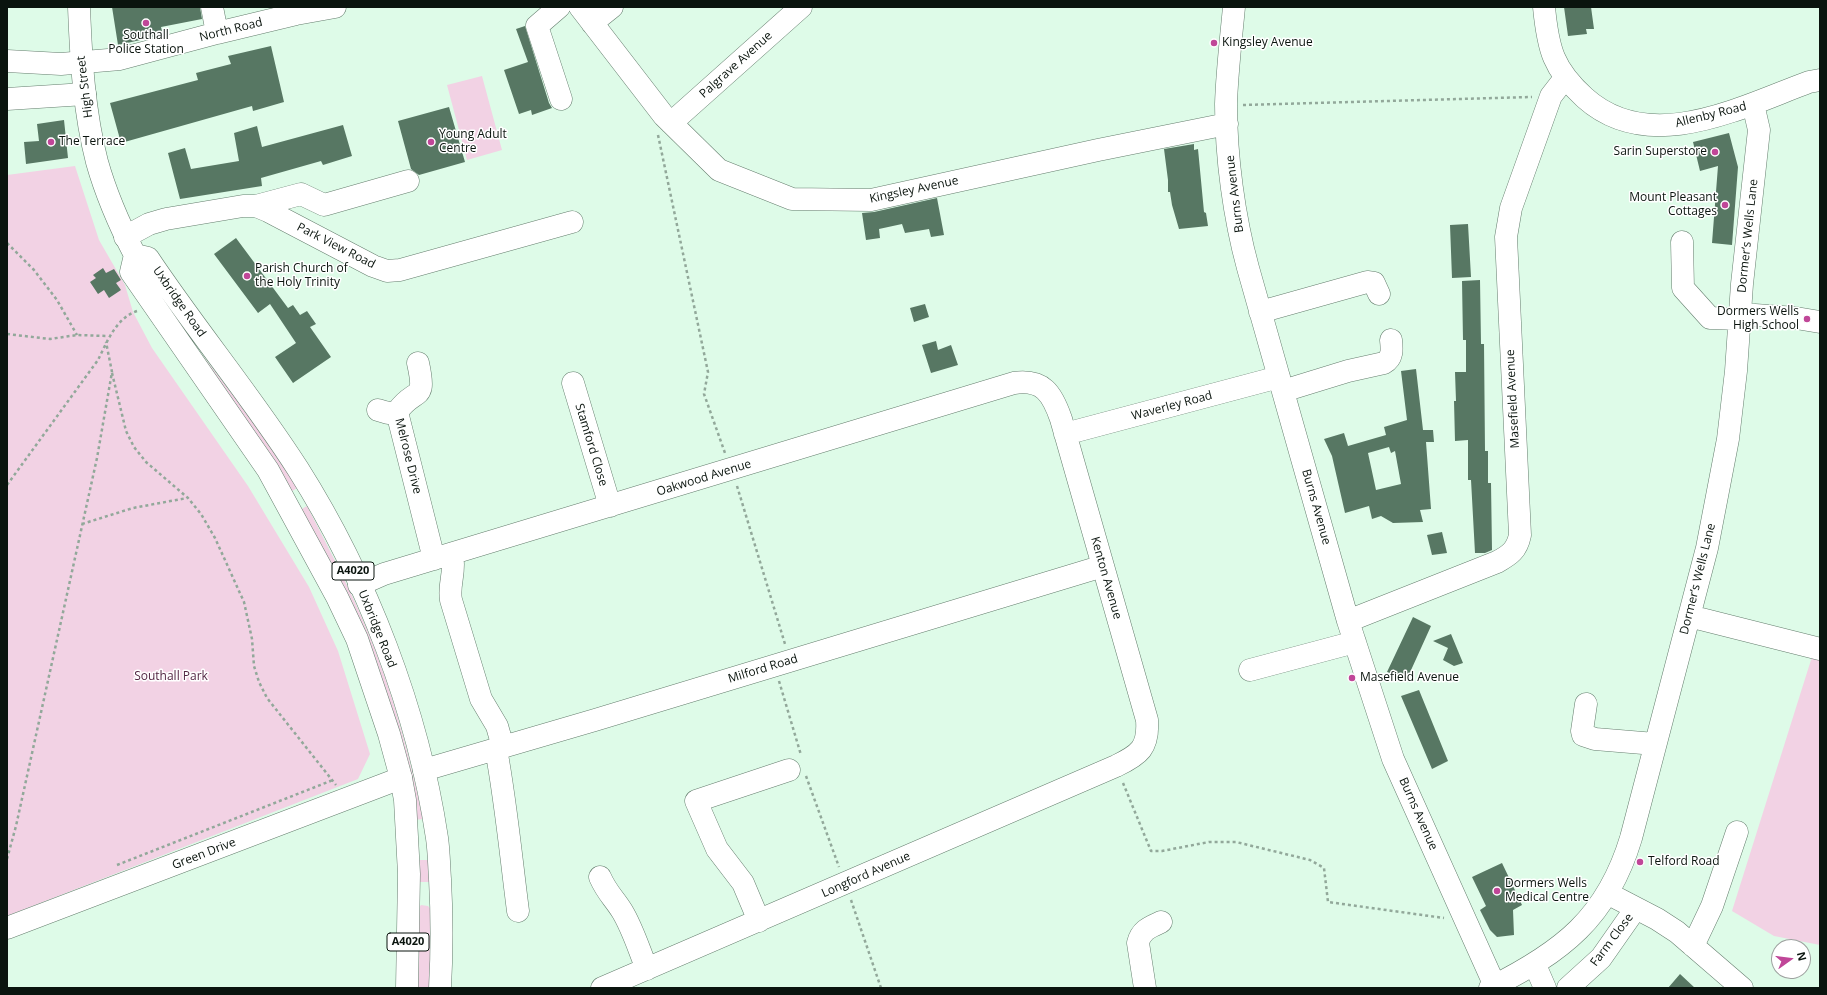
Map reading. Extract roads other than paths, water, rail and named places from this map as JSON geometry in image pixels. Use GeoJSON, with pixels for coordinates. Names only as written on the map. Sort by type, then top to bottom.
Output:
{"type":"FeatureCollection","features":[{"type":"Feature","properties":{"kind":"street","name":"High Street"},"geometry":{"type":"LineString","coordinates":[[79,7],[85,94],[97,162],[130,246]]}},
{"type":"Feature","properties":{"kind":"street"},"geometry":{"type":"LineString","coordinates":[[212,7],[217,33]]}},
{"type":"Feature","properties":{"kind":"street","name":"North Road"},"geometry":{"type":"LineString","coordinates":[[7,61],[61,64],[120,59],[296,10],[335,7]]}},
{"type":"Feature","properties":{"kind":"street"},"geometry":{"type":"LineString","coordinates":[[559,7],[537,26],[561,99]]}},
{"type":"Feature","properties":{"kind":"street"},"geometry":{"type":"LineString","coordinates":[[586,15],[612,7]]}},
{"type":"Feature","properties":{"kind":"street","name":"Palgrave Avenue"},"geometry":{"type":"LineString","coordinates":[[668,119],[801,7]]}},
{"type":"Feature","properties":{"kind":"street","name":"Burns Avenue"},"geometry":{"type":"LineString","coordinates":[[1234,7],[1227,114],[1238,226],[1260,312],[1348,621],[1393,759],[1493,987]]}},
{"type":"Feature","properties":{"kind":"street"},"geometry":{"type":"LineString","coordinates":[[1544,7],[1550,49],[1558,69],[1565,78]]}},
{"type":"Feature","properties":{"kind":"street","name":"Kingsley Avenue"},"geometry":{"type":"LineString","coordinates":[[586,15],[668,119],[719,170],[792,199],[871,200],[1098,150],[1227,114]]}},
{"type":"Feature","properties":{"kind":"street","name":"Masefield Avenue"},"geometry":{"type":"LineString","coordinates":[[1348,621],[1497,562],[1512,553],[1518,543],[1520,535],[1506,237],[1511,208],[1551,96],[1565,78]]}},
{"type":"Feature","properties":{"kind":"street","name":"Allenby Road"},"geometry":{"type":"LineString","coordinates":[[1565,78],[1587,100],[1604,112],[1623,120],[1642,125],[1662,126],[1712,117],[1753,104],[1809,82],[1820,80]]}},
{"type":"Feature","properties":{"kind":"street"},"geometry":{"type":"LineString","coordinates":[[7,99],[85,94]]}},
{"type":"Feature","properties":{"kind":"street","name":"Dormer’s Wells Lane"},"geometry":{"type":"LineString","coordinates":[[1493,987],[1535,965],[1556,951],[1575,934],[1591,916],[1607,893],[1627,853],[1707,548],[1720,481],[1732,409],[1741,316],[1742,284],[1759,130],[1753,104]]}},
{"type":"Feature","properties":{"kind":"street"},"geometry":{"type":"LineString","coordinates":[[256,206],[301,194],[324,205],[408,181]]}},
{"type":"Feature","properties":{"kind":"street","name":"Park View Road"},"geometry":{"type":"LineString","coordinates":[[130,246],[149,224],[166,219],[243,206],[256,206],[268,210],[373,266],[387,271],[400,270],[572,222]]}},
{"type":"Feature","properties":{"kind":"street"},"geometry":{"type":"LineString","coordinates":[[1682,242],[1683,288],[1710,318],[1741,316],[1796,318],[1820,322]]}},
{"type":"Feature","properties":{"kind":"street","name":"Uxbridge Road"},"geometry":{"type":"LineString","coordinates":[[130,246],[148,258],[284,447],[312,492],[359,585],[390,659],[424,770],[437,840],[441,894],[442,961],[440,988]]}},
{"type":"Feature","properties":{"kind":"street","name":"Uxbridge Road"},"geometry":{"type":"LineString","coordinates":[[130,246],[132,272],[240,427],[268,470],[337,597],[357,639],[374,686],[401,778],[406,813],[409,895],[407,988]]}},
{"type":"Feature","properties":{"kind":"street"},"geometry":{"type":"LineString","coordinates":[[1260,312],[1367,282],[1374,283],[1379,294]]}},
{"type":"Feature","properties":{"kind":"street","name":"Waverley Road"},"geometry":{"type":"LineString","coordinates":[[1065,434],[1281,384],[1348,371],[1384,362],[1388,360],[1392,351],[1391,340]]}},
{"type":"Feature","properties":{"kind":"street","name":"Melrose Drive"},"geometry":{"type":"LineString","coordinates":[[418,363],[422,381],[422,389],[401,407],[388,411],[443,557],[455,566],[450,589],[451,600],[481,699],[497,726],[508,836],[518,911]]}},
{"type":"Feature","properties":{"kind":"street","name":"Oakwood Avenue"},"geometry":{"type":"LineString","coordinates":[[359,585],[384,574],[1014,383],[1030,382],[1048,392]]}},
{"type":"Feature","properties":{"kind":"street","name":"Stamford Close"},"geometry":{"type":"LineString","coordinates":[[573,383],[610,506]]}},
{"type":"Feature","properties":{"kind":"street","name":"Kenton Avenue"},"geometry":{"type":"LineString","coordinates":[[1048,392],[1057,406],[1147,720],[1148,735],[1142,750],[1122,763]]}},
{"type":"Feature","properties":{"kind":"street"},"geometry":{"type":"LineString","coordinates":[[287,506],[312,492]]}},
{"type":"Feature","properties":{"kind":"street","name":"Milford Road"},"geometry":{"type":"LineString","coordinates":[[424,770],[1102,566]]}},
{"type":"Feature","properties":{"kind":"street"},"geometry":{"type":"LineString","coordinates":[[1689,616],[1820,649]]}},
{"type":"Feature","properties":{"kind":"street"},"geometry":{"type":"LineString","coordinates":[[1250,670],[1355,642]]}},
{"type":"Feature","properties":{"kind":"street"},"geometry":{"type":"LineString","coordinates":[[1586,704],[1582,731],[1583,735],[1596,739],[1655,744]]}},
{"type":"Feature","properties":{"kind":"street","name":"Longford Avenue"},"geometry":{"type":"LineString","coordinates":[[602,988],[846,884],[1122,763]]}},
{"type":"Feature","properties":{"kind":"street"},"geometry":{"type":"LineString","coordinates":[[759,921],[743,883],[717,849],[696,802],[799,767]]}},
{"type":"Feature","properties":{"kind":"street","name":"Green Drive"},"geometry":{"type":"LineString","coordinates":[[7,928],[401,778]]}},
{"type":"Feature","properties":{"kind":"street"},"geometry":{"type":"LineString","coordinates":[[1694,946],[1712,906],[1737,832]]}},
{"type":"Feature","properties":{"kind":"street"},"geometry":{"type":"LineString","coordinates":[[600,877],[606,891],[616,902],[627,920],[647,969]]}},
{"type":"Feature","properties":{"kind":"street"},"geometry":{"type":"LineString","coordinates":[[1607,893],[1662,922],[1694,946],[1742,988]]}},
{"type":"Feature","properties":{"kind":"street"},"geometry":{"type":"LineString","coordinates":[[409,895],[441,894]]}},
{"type":"Feature","properties":{"kind":"street","name":"Farm Close"},"geometry":{"type":"LineString","coordinates":[[1568,988],[1601,958],[1636,908]]}},
{"type":"Feature","properties":{"kind":"street"},"geometry":{"type":"LineString","coordinates":[[1145,988],[1138,943],[1139,936],[1148,928],[1161,922]]}},
{"type":"Feature","properties":{"kind":"street"},"geometry":{"type":"LineString","coordinates":[[1535,965],[1545,988]]}},
{"type":"Feature","properties":{"kind":"place","name":"Southall Police Station"},"geometry":{"type":"Point","coordinates":[146,23]}},
{"type":"Feature","properties":{"kind":"place","name":"Kingsley Avenue"},"geometry":{"type":"Point","coordinates":[1214,43]}},
{"type":"Feature","properties":{"kind":"place","name":"The Terrace"},"geometry":{"type":"Point","coordinates":[51,142]}},
{"type":"Feature","properties":{"kind":"place","name":"Young Adult Centre"},"geometry":{"type":"Point","coordinates":[431,142]}},
{"type":"Feature","properties":{"kind":"place","name":"Sarin Superstore"},"geometry":{"type":"Point","coordinates":[1715,152]}},
{"type":"Feature","properties":{"kind":"place","name":"Mount Pleasant Cottages"},"geometry":{"type":"Point","coordinates":[1725,205]}},
{"type":"Feature","properties":{"kind":"place","name":"Parish Church of the Holy Trinity"},"geometry":{"type":"Point","coordinates":[247,276]}},
{"type":"Feature","properties":{"kind":"place","name":"Dormers Wells High School"},"geometry":{"type":"Point","coordinates":[1807,319]}},
{"type":"Feature","properties":{"kind":"place","name":"Masefield Avenue"},"geometry":{"type":"Point","coordinates":[1352,678]}},
{"type":"Feature","properties":{"kind":"place","name":"Telford Road"},"geometry":{"type":"Point","coordinates":[1640,862]}},
{"type":"Feature","properties":{"kind":"place","name":"Dormers Wells Medical Centre"},"geometry":{"type":"Point","coordinates":[1497,891]}},
{"type":"Feature","properties":{"kind":"park label","name":"Southall Park"},"geometry":{"type":"Point","coordinates":[171,677]}}]}
